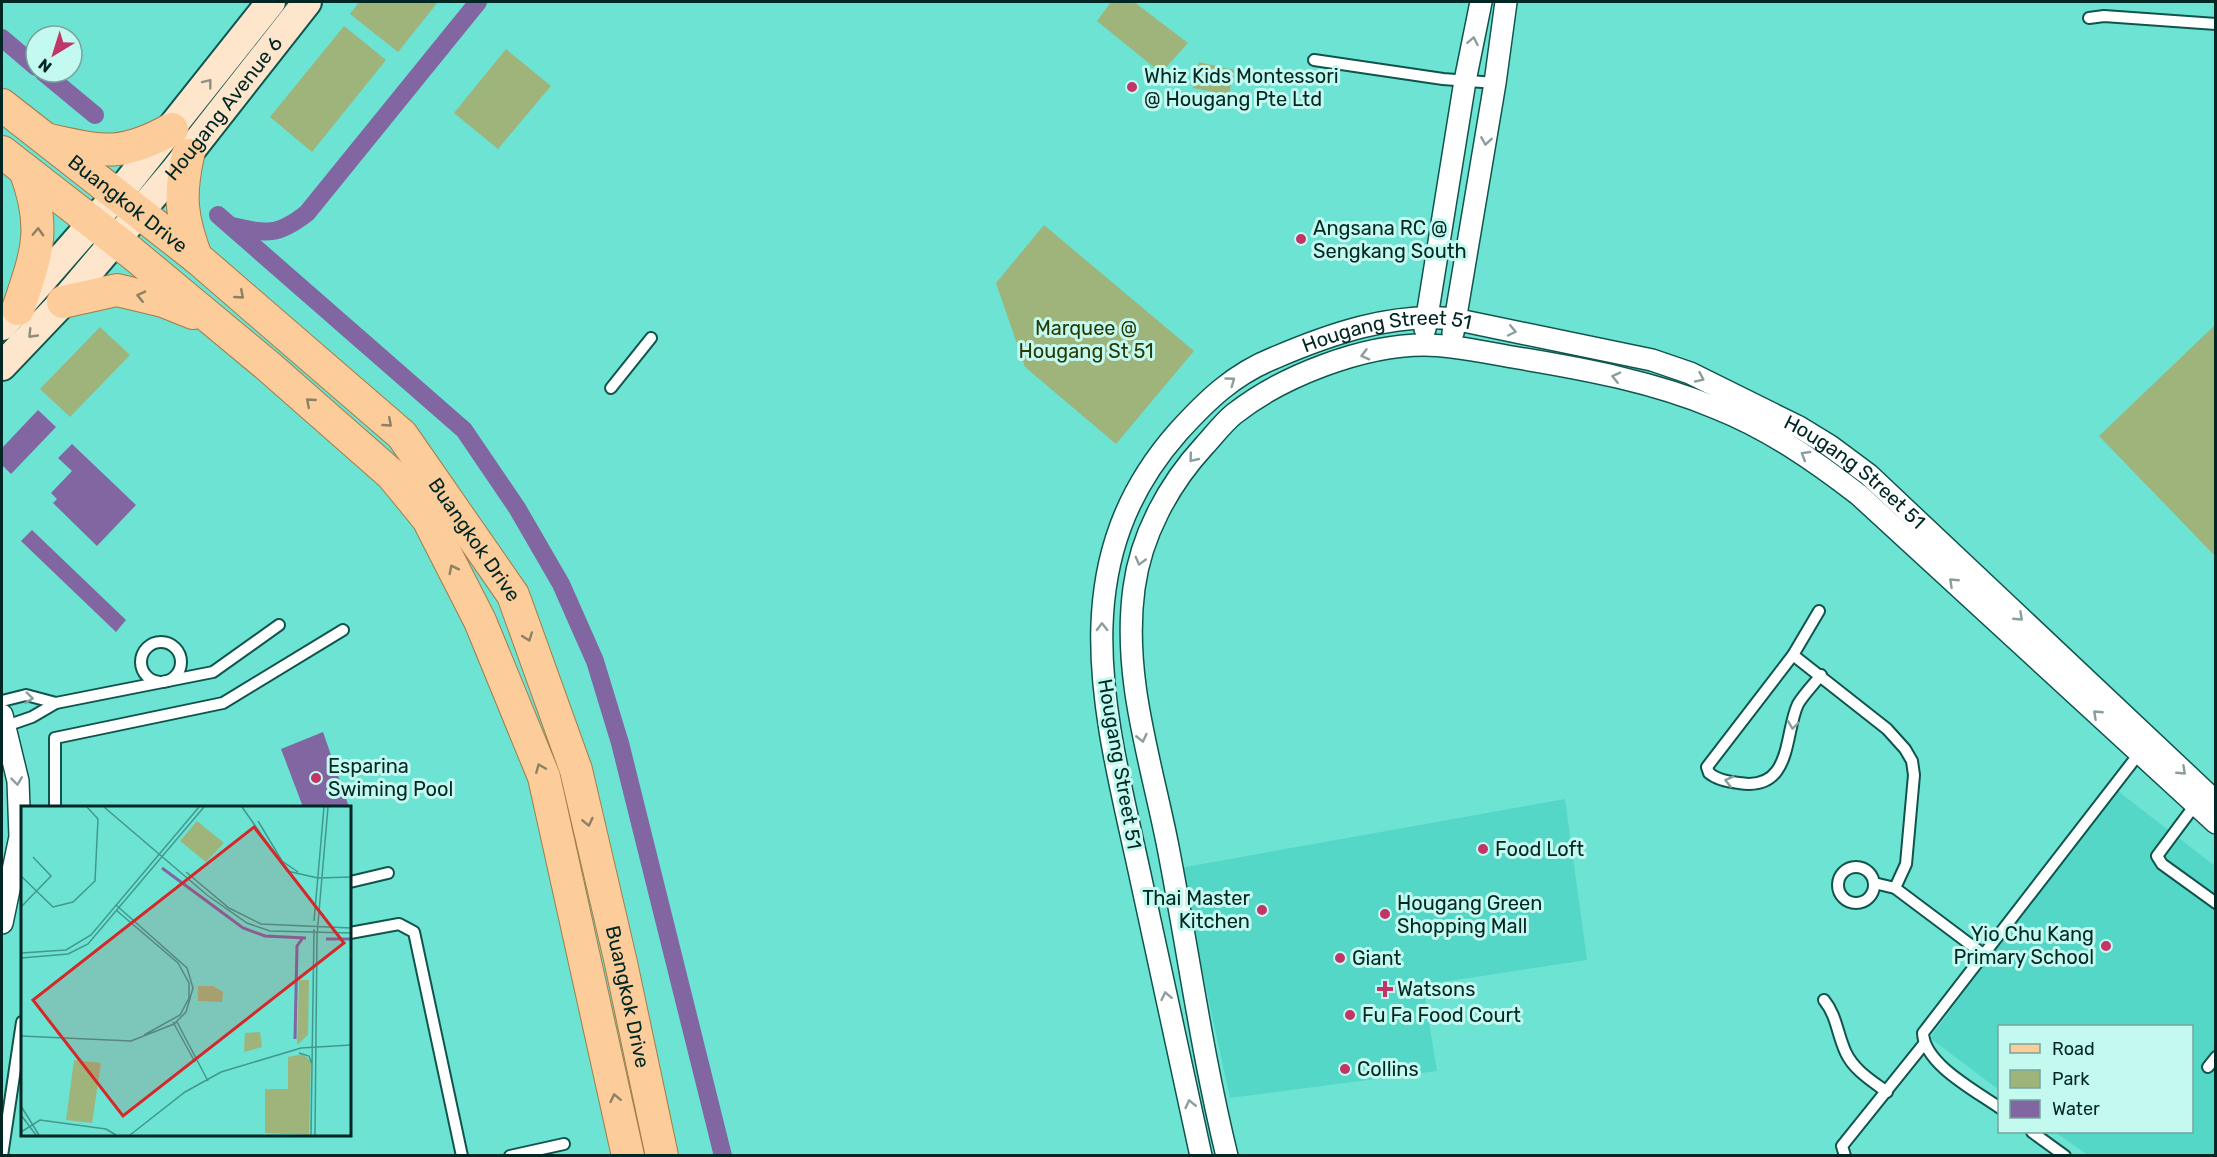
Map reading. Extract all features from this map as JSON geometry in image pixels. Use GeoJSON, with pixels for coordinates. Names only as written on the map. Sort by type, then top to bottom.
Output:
{"type":"FeatureCollection","features":[{"type":"Feature","properties":{"kind":"main road","name":"Buangkok Drive"},"geometry":{"type":"LineString","coordinates":[[2,105],[196,257],[402,435],[513,595],[576,770],[621,963],[662,1155]]}},
{"type":"Feature","properties":{"kind":"main road"},"geometry":{"type":"LineString","coordinates":[[42,138],[115,152],[150,141],[180,142],[180,195],[187,233],[196,257]]}},
{"type":"Feature","properties":{"kind":"main road"},"geometry":{"type":"LineString","coordinates":[[10,317],[32,267],[39,233],[35,198],[13,161]]}},
{"type":"Feature","properties":{"kind":"main road","name":"Buangkok Drive"},"geometry":{"type":"LineString","coordinates":[[13,161],[216,322],[392,475],[428,519],[480,621],[544,777],[628,1155]]}},
{"type":"Feature","properties":{"kind":"main road"},"geometry":{"type":"LineString","coordinates":[[63,302],[117,290],[163,301],[216,322]]}},
{"type":"Feature","properties":{"kind":"street","name":"Hougang Avenue 6"},"geometry":{"type":"LineString","coordinates":[[180,142],[272,2]]}},
{"type":"Feature","properties":{"kind":"street","name":"Hougang Avenue 6"},"geometry":{"type":"LineString","coordinates":[[103,233],[180,142],[307,2]]}},
{"type":"Feature","properties":{"kind":"street"},"geometry":{"type":"LineString","coordinates":[[1423,345],[1465,81],[1481,2]]}},
{"type":"Feature","properties":{"kind":"street"},"geometry":{"type":"LineString","coordinates":[[1451,347],[1496,83],[1506,2]]}},
{"type":"Feature","properties":{"kind":"street"},"geometry":{"type":"LineString","coordinates":[[2,366],[63,302],[103,233]]}},
{"type":"Feature","properties":{"kind":"street"},"geometry":{"type":"LineString","coordinates":[[10,317],[103,233]]}},
{"type":"Feature","properties":{"kind":"street","name":"Hougang Street 51"},"geometry":{"type":"LineString","coordinates":[[1201,1155],[1134,848],[1103,686],[1102,608],[1110,562],[1121,521],[1136,490],[1161,452],[1223,386],[1248,369],[1320,338],[1427,316],[1454,319],[1652,360],[1690,373],[1800,427],[1869,475],[2144,747]]}},
{"type":"Feature","properties":{"kind":"street","name":"Hougang Street 51"},"geometry":{"type":"LineString","coordinates":[[1227,1155],[1167,843],[1134,692],[1130,623],[1134,583],[1146,541],[1161,506],[1196,455],[1232,415],[1273,387],[1322,366],[1374,352],[1423,345],[1451,347],[1562,365],[1633,381],[1715,407],[1781,440],[1816,461],[1859,495],[2205,803],[2216,823]]}},
{"type":"Feature","properties":{"kind":"street"},"geometry":{"type":"LineString","coordinates":[[2,923],[19,861],[21,837],[18,781],[4,720]]}},
{"type":"Feature","properties":{"kind":"lane"},"geometry":{"type":"LineString","coordinates":[[2089,18],[2104,16],[2216,24]]}},
{"type":"Feature","properties":{"kind":"lane"},"geometry":{"type":"LineString","coordinates":[[1314,60],[1465,81],[1496,83]]}},
{"type":"Feature","properties":{"kind":"lane"},"geometry":{"type":"LineString","coordinates":[[611,388],[651,338]]}},
{"type":"Feature","properties":{"kind":"lane"},"geometry":{"type":"LineString","coordinates":[[1819,611],[1793,655],[1707,767],[1714,777],[1746,784],[1770,777],[1788,751],[1794,714],[1799,702],[1821,675]]}},
{"type":"Feature","properties":{"kind":"lane"},"geometry":{"type":"LineString","coordinates":[[4,720],[32,717],[57,703],[213,672],[279,625]]}},
{"type":"Feature","properties":{"kind":"lane"},"geometry":{"type":"LineString","coordinates":[[55,806],[55,738],[223,703],[343,630]]}},
{"type":"Feature","properties":{"kind":"lane"},"geometry":{"type":"LineString","coordinates":[[1793,655],[1887,729],[1912,761],[1914,775],[1906,864],[1895,888]]}},
{"type":"Feature","properties":{"kind":"lane"},"geometry":{"type":"LineString","coordinates":[[2,700],[26,695],[57,703]]}},
{"type":"Feature","properties":{"kind":"lane"},"geometry":{"type":"LineString","coordinates":[[1998,1107],[1937,1062],[1924,1044],[1923,1033],[2144,747]]}},
{"type":"Feature","properties":{"kind":"lane"},"geometry":{"type":"LineString","coordinates":[[2205,803],[2157,856],[2162,864],[2216,903]]}},
{"type":"Feature","properties":{"kind":"lane"},"geometry":{"type":"LineString","coordinates":[[351,882],[388,873]]}},
{"type":"Feature","properties":{"kind":"lane"},"geometry":{"type":"LineString","coordinates":[[1874,883],[1895,888],[1983,954]]}},
{"type":"Feature","properties":{"kind":"lane"},"geometry":{"type":"LineString","coordinates":[[351,933],[399,924],[414,932],[418,940],[462,1155]]}},
{"type":"Feature","properties":{"kind":"lane"},"geometry":{"type":"LineString","coordinates":[[1824,1000],[1836,1018],[1850,1060],[1887,1092]]}},
{"type":"Feature","properties":{"kind":"lane"},"geometry":{"type":"LineString","coordinates":[[2,1155],[21,1029]]}},
{"type":"Feature","properties":{"kind":"lane"},"geometry":{"type":"LineString","coordinates":[[1845,1155],[1842,1146],[1924,1044]]}},
{"type":"Feature","properties":{"kind":"lane"},"geometry":{"type":"LineString","coordinates":[[2208,1067],[2216,1057]]}},
{"type":"Feature","properties":{"kind":"lane"},"geometry":{"type":"LineString","coordinates":[[2035,1133],[2064,1155]]}},
{"type":"Feature","properties":{"kind":"lane"},"geometry":{"type":"LineString","coordinates":[[510,1155],[564,1144]]}},
{"type":"Feature","properties":{"kind":"shaded area","name":"Yio Chu Kang Primary School"},"geometry":{"type":"Polygon","coordinates":[[[2114,788],[2215,866],[2215,1155],[2088,1155],[2056,1133],[2193,1133],[2193,1025],[1998,1025],[1998,1089],[1930,1038],[2114,788]]]}},
{"type":"Feature","properties":{"kind":"shaded area","name":"Hougang Green Shopping Mall"},"geometry":{"type":"Polygon","coordinates":[[[1565,799],[1587,960],[1423,985],[1437,1071],[1230,1098],[1180,868],[1565,799]]]}},
{"type":"Feature","properties":{"kind":"green space"},"geometry":{"type":"Polygon","coordinates":[[[359,2],[438,2],[398,52],[350,14],[359,2]]]}},
{"type":"Feature","properties":{"kind":"green space"},"geometry":{"type":"Polygon","coordinates":[[[1111,2],[1134,2],[1188,43],[1161,73],[1097,21],[1111,2]]]}},
{"type":"Feature","properties":{"kind":"green space"},"geometry":{"type":"Polygon","coordinates":[[[344,26],[386,60],[312,152],[270,117],[344,26]]]}},
{"type":"Feature","properties":{"kind":"green space"},"geometry":{"type":"Polygon","coordinates":[[[506,49],[551,86],[498,149],[454,113],[506,49]]]}},
{"type":"Feature","properties":{"kind":"green space"},"geometry":{"type":"Polygon","coordinates":[[[1199,62],[1234,70],[1229,95],[1193,88],[1199,62]]]}},
{"type":"Feature","properties":{"kind":"green space","name":"Marquee @ Hougang St 51"},"geometry":{"type":"Polygon","coordinates":[[[1044,225],[1194,351],[1116,444],[1025,367],[996,283],[1044,225]]]}},
{"type":"Feature","properties":{"kind":"green space"},"geometry":{"type":"Polygon","coordinates":[[[2215,325],[2215,556],[2099,436],[2215,325]]]}},
{"type":"Feature","properties":{"kind":"green space"},"geometry":{"type":"Polygon","coordinates":[[[100,327],[130,355],[70,417],[40,389],[100,327]]]}},
{"type":"Feature","properties":{"kind":"water"},"geometry":{"type":"Polygon","coordinates":[[[38,410],[56,427],[11,474],[2,465],[2,448],[38,410]]]}},
{"type":"Feature","properties":{"kind":"water"},"geometry":{"type":"Polygon","coordinates":[[[72,444],[136,505],[97,546],[53,503],[57,499],[51,493],[72,471],[58,458],[72,444]]]}},
{"type":"Feature","properties":{"kind":"water"},"geometry":{"type":"Polygon","coordinates":[[[32,530],[126,620],[116,632],[21,541],[32,530]]]}},
{"type":"Feature","properties":{"kind":"water","name":"Esparina Swiming Pool"},"geometry":{"type":"Polygon","coordinates":[[[323,732],[349,806],[303,806],[281,749],[323,732]]]}},
{"type":"Feature","properties":{"kind":"waterway"},"geometry":{"type":"LineString","coordinates":[[232,226],[254,231],[272,231],[288,226],[307,213],[478,2]]}},
{"type":"Feature","properties":{"kind":"waterway"},"geometry":{"type":"LineString","coordinates":[[2,38],[24,57]]}},
{"type":"Feature","properties":{"kind":"waterway"},"geometry":{"type":"LineString","coordinates":[[58,84],[95,115]]}},
{"type":"Feature","properties":{"kind":"waterway"},"geometry":{"type":"LineString","coordinates":[[218,215],[464,430],[517,508],[561,584],[595,661],[620,743],[723,1156]]}},
{"type":"Feature","properties":{"kind":"place","name":"Whiz Kids Montessori @ Hougang Pte Ltd"},"geometry":{"type":"Point","coordinates":[1132,87]}},
{"type":"Feature","properties":{"kind":"place","name":"Angsana RC @ Sengkang South"},"geometry":{"type":"Point","coordinates":[1301,239]}},
{"type":"Feature","properties":{"kind":"place","name":"Esparina Swiming Pool"},"geometry":{"type":"Point","coordinates":[316,778]}},
{"type":"Feature","properties":{"kind":"place","name":"Food Loft"},"geometry":{"type":"Point","coordinates":[1483,849]}},
{"type":"Feature","properties":{"kind":"place","name":"Thai Master Kitchen"},"geometry":{"type":"Point","coordinates":[1262,910]}},
{"type":"Feature","properties":{"kind":"place","name":"Hougang Green Shopping Mall"},"geometry":{"type":"Point","coordinates":[1385,914]}},
{"type":"Feature","properties":{"kind":"place","name":"Yio Chu Kang Primary School"},"geometry":{"type":"Point","coordinates":[2106,946]}},
{"type":"Feature","properties":{"kind":"place","name":"Giant"},"geometry":{"type":"Point","coordinates":[1340,958]}},
{"type":"Feature","properties":{"kind":"place","name":"Watsons"},"geometry":{"type":"Point","coordinates":[1385,989]}},
{"type":"Feature","properties":{"kind":"place","name":"Fu Fa Food Court"},"geometry":{"type":"Point","coordinates":[1350,1015]}},
{"type":"Feature","properties":{"kind":"place","name":"Collins"},"geometry":{"type":"Point","coordinates":[1345,1069]}}]}
